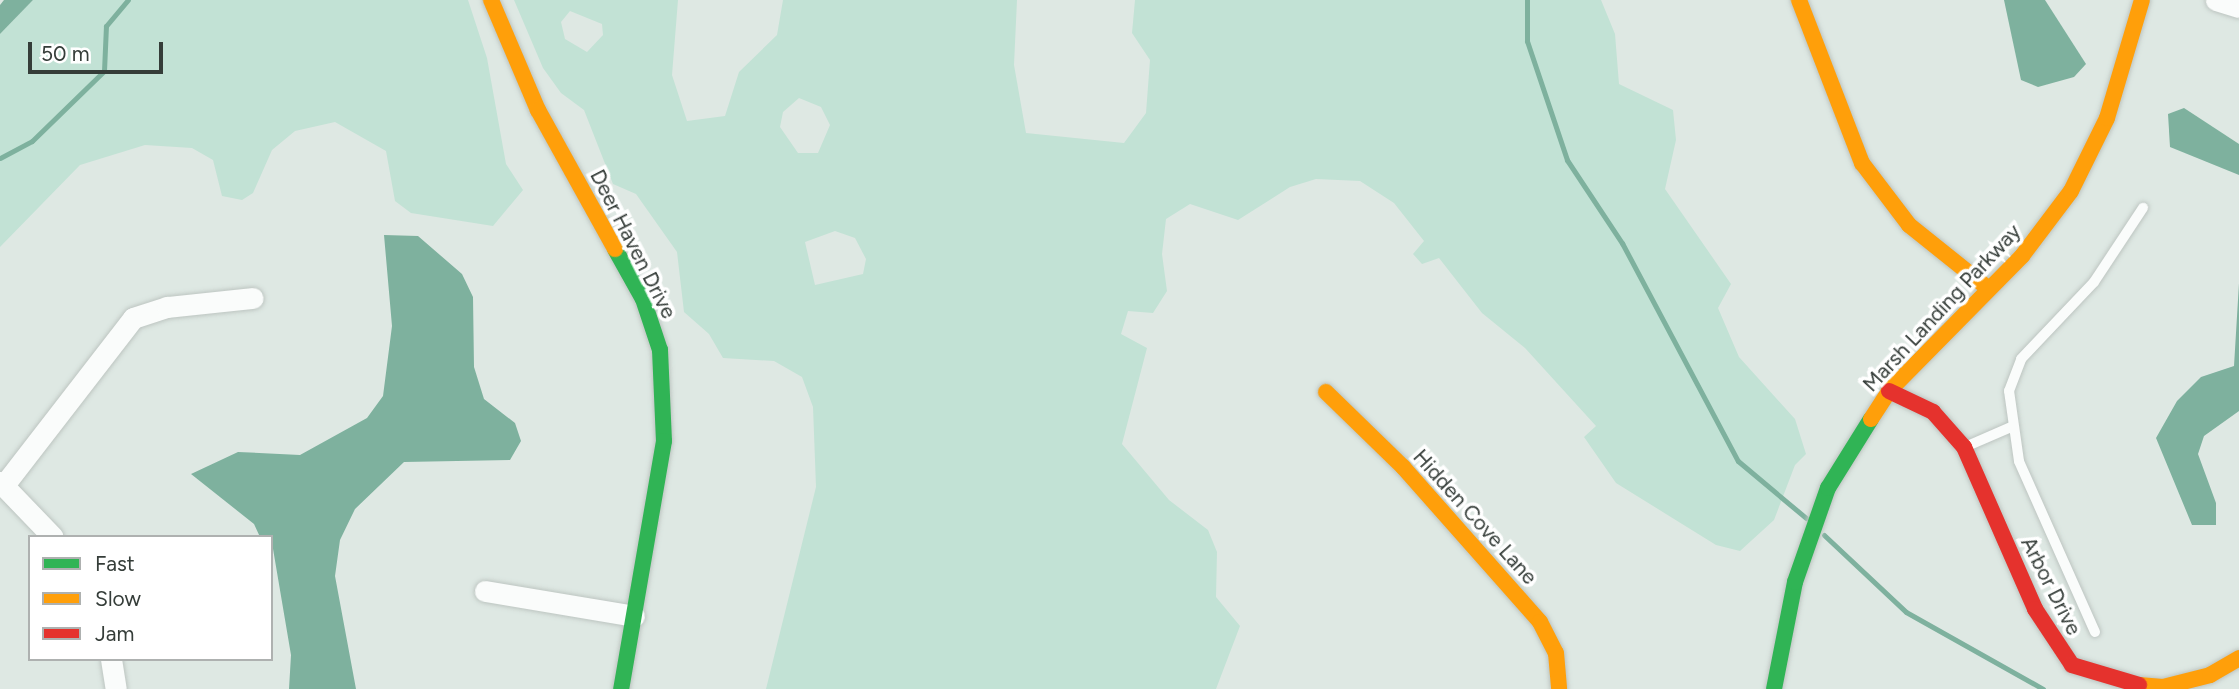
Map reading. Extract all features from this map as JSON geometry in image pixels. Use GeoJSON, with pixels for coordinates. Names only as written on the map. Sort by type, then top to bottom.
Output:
{"type":"FeatureCollection","features":[{"type":"Feature","properties":{"kind":"street","name":"Deer Haven Drive"},"geometry":{"type":"LineString","coordinates":[[491,0],[538,110],[643,299],[660,351],[665,432],[621,689]]}},
{"type":"Feature","properties":{"kind":"street"},"geometry":{"type":"LineString","coordinates":[[1799,0],[1862,163],[1909,225],[1989,289]]}},
{"type":"Feature","properties":{"kind":"street","name":"Marsh Landing Parkway"},"geometry":{"type":"LineString","coordinates":[[1774,689],[1807,541],[1818,508],[1889,391],[2040,235],[2096,143],[2142,0]]}},
{"type":"Feature","properties":{"kind":"street"},"geometry":{"type":"LineString","coordinates":[[2216,0],[2239,7]]}},
{"type":"Feature","properties":{"kind":"street"},"geometry":{"type":"LineString","coordinates":[[51,535],[2,483],[133,318],[167,307],[253,298]]}},
{"type":"Feature","properties":{"kind":"street","name":"Arbor Drive"},"geometry":{"type":"LineString","coordinates":[[1889,391],[1933,412],[1964,447],[2035,609],[2072,665],[2116,683],[2163,687],[2210,675],[2239,658]]}},
{"type":"Feature","properties":{"kind":"street","name":"Hidden Cove Lane"},"geometry":{"type":"LineString","coordinates":[[1326,392],[1395,458],[1541,622],[1556,653],[1559,689]]}},
{"type":"Feature","properties":{"kind":"street"},"geometry":{"type":"LineString","coordinates":[[485,591],[634,616]]}},
{"type":"Feature","properties":{"kind":"street"},"geometry":{"type":"LineString","coordinates":[[111,661],[116,689]]}},
{"type":"Feature","properties":{"kind":"lane"},"geometry":{"type":"LineString","coordinates":[[2095,632],[2033,499],[2011,427],[2009,391],[2021,359],[2094,282],[2143,208]]}},
{"type":"Feature","properties":{"kind":"lane"},"geometry":{"type":"LineString","coordinates":[[1964,447],[2011,427]]}},
{"type":"Feature","properties":{"kind":"shaded area"},"geometry":{"type":"Polygon","coordinates":[[[4,0],[33,0],[0,34],[0,5],[4,0]]]}},
{"type":"Feature","properties":{"kind":"shaded area"},"geometry":{"type":"Polygon","coordinates":[[[33,0],[468,0],[487,58],[506,164],[523,190],[493,226],[411,213],[395,201],[386,151],[335,122],[295,131],[272,150],[253,193],[242,200],[222,196],[213,160],[192,148],[145,145],[80,165],[0,247],[0,34],[33,0]]]}},
{"type":"Feature","properties":{"kind":"shaded area"},"geometry":{"type":"Polygon","coordinates":[[[514,0],[678,0],[672,75],[687,121],[725,116],[739,72],[777,35],[783,0],[1017,0],[1014,65],[1026,133],[1124,143],[1146,113],[1150,60],[1132,33],[1135,0],[1601,0],[1615,34],[1619,84],[1673,110],[1676,140],[1665,189],[1731,284],[1718,308],[1739,357],[1795,419],[1806,454],[1795,465],[1774,520],[1740,551],[1716,545],[1616,483],[1584,437],[1596,426],[1525,348],[1482,313],[1439,258],[1422,264],[1413,254],[1424,241],[1394,203],[1360,181],[1316,179],[1290,187],[1238,220],[1190,204],[1166,219],[1162,254],[1167,291],[1153,313],[1128,311],[1121,334],[1147,348],[1122,444],[1169,500],[1208,530],[1217,552],[1216,597],[1240,626],[1216,689],[766,689],[816,487],[813,407],[802,377],[774,361],[723,358],[709,334],[684,312],[677,252],[636,194],[613,184],[584,110],[561,93],[543,68],[514,0]],[[570,11],[561,22],[565,39],[587,52],[603,35],[602,24],[570,11]],[[799,98],[783,112],[780,127],[798,153],[818,153],[830,125],[821,107],[799,98]],[[835,231],[805,242],[815,285],[863,274],[866,259],[855,238],[835,231]]]}},
{"type":"Feature","properties":{"kind":"shaded area"},"geometry":{"type":"Polygon","coordinates":[[[2004,0],[2045,0],[2086,64],[2074,77],[2038,87],[2021,80],[2004,0]]]}},
{"type":"Feature","properties":{"kind":"shaded area"},"geometry":{"type":"Polygon","coordinates":[[[2184,108],[2239,144],[2239,175],[2170,147],[2168,114],[2184,108]]]}},
{"type":"Feature","properties":{"kind":"shaded area"},"geometry":{"type":"Polygon","coordinates":[[[384,235],[418,236],[462,274],[473,297],[474,367],[484,399],[515,423],[521,441],[510,460],[404,462],[355,509],[340,540],[335,576],[356,689],[289,689],[291,655],[273,535],[259,535],[254,524],[191,474],[238,452],[300,455],[367,418],[383,396],[392,326],[384,235]]]}},
{"type":"Feature","properties":{"kind":"shaded area"},"geometry":{"type":"Polygon","coordinates":[[[2239,283],[2239,411],[2204,436],[2198,454],[2216,503],[2216,525],[2192,525],[2156,438],[2177,401],[2201,377],[2234,366],[2239,283]]]}},
{"type":"Feature","properties":{"kind":"waterway"},"geometry":{"type":"LineString","coordinates":[[0,158],[32,141],[104,71],[106,26],[128,0]]}},
{"type":"Feature","properties":{"kind":"waterway"},"geometry":{"type":"LineString","coordinates":[[1527,0],[1527,41],[1567,160],[1622,243],[1738,461],[1806,518]]}},
{"type":"Feature","properties":{"kind":"waterway"},"geometry":{"type":"LineString","coordinates":[[1824,535],[1906,612],[2043,689]]}},
{"type":"Feature","properties":{"kind":"traffic: fast"},"geometry":{"type":"LineString","coordinates":[[615,249],[643,299],[660,350],[664,441],[621,689]]}},
{"type":"Feature","properties":{"kind":"traffic: fast"},"geometry":{"type":"LineString","coordinates":[[1774,689],[1795,582],[1828,488],[1871,419]]}},
{"type":"Feature","properties":{"kind":"traffic: slow"},"geometry":{"type":"LineString","coordinates":[[491,0],[538,110],[615,249]]}},
{"type":"Feature","properties":{"kind":"traffic: slow"},"geometry":{"type":"LineString","coordinates":[[1799,0],[1862,163],[1909,225],[1989,289]]}},
{"type":"Feature","properties":{"kind":"traffic: slow"},"geometry":{"type":"LineString","coordinates":[[1871,419],[1889,391],[2022,256],[2071,191],[2107,118],[2142,0]]}},
{"type":"Feature","properties":{"kind":"traffic: slow"},"geometry":{"type":"LineString","coordinates":[[1326,392],[1403,467],[1540,622],[1556,653],[1559,689]]}},
{"type":"Feature","properties":{"kind":"traffic: slow"},"geometry":{"type":"LineString","coordinates":[[2139,685],[2163,687],[2210,675],[2239,658]]}},
{"type":"Feature","properties":{"kind":"traffic: jam"},"geometry":{"type":"LineString","coordinates":[[1889,391],[1933,412],[1964,447],[2035,609],[2072,665],[2139,685]]}}]}
